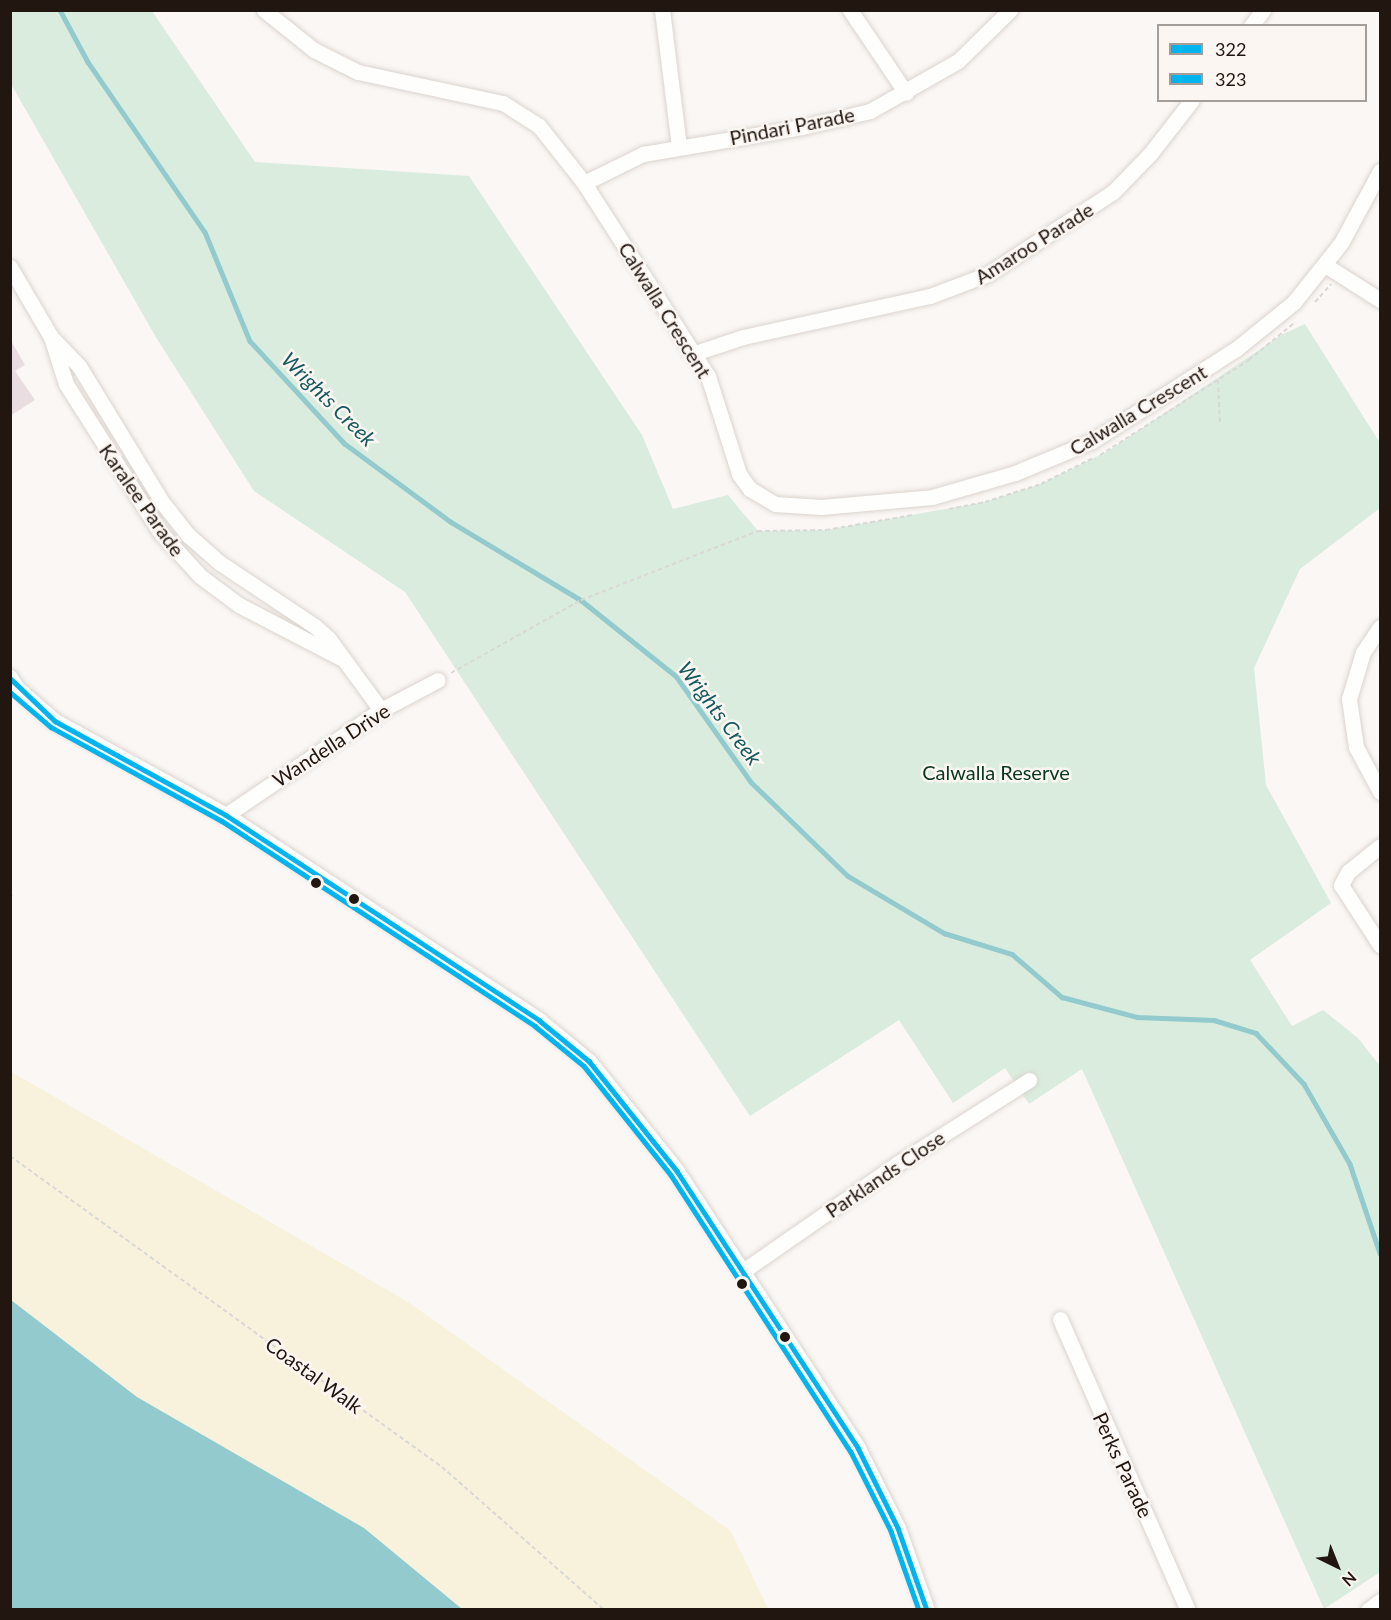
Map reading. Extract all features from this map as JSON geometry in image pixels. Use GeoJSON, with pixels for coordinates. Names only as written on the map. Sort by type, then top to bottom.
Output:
{"type":"FeatureCollection","features":[{"type":"Feature","properties":{"kind":"street","name":"Calwalla Crescent"},"geometry":{"type":"LineString","coordinates":[[264,10],[314,50],[358,72],[487,98],[523,112],[556,143],[695,353],[714,390],[739,474],[760,497],[775,504],[821,507],[932,497],[1057,458],[1121,424],[1267,326],[1294,302],[1325,265],[1358,215],[1380,171]]}},
{"type":"Feature","properties":{"kind":"street"},"geometry":{"type":"LineString","coordinates":[[662,10],[679,147]]}},
{"type":"Feature","properties":{"kind":"street"},"geometry":{"type":"LineString","coordinates":[[850,10],[906,93]]}},
{"type":"Feature","properties":{"kind":"street","name":"Pindari Parade"},"geometry":{"type":"LineString","coordinates":[[584,183],[628,158],[848,118],[906,93],[958,61],[1010,10]]}},
{"type":"Feature","properties":{"kind":"street"},"geometry":{"type":"LineString","coordinates":[[1252,24],[1263,10]]}},
{"type":"Feature","properties":{"kind":"street","name":"Amaroo Parade"},"geometry":{"type":"LineString","coordinates":[[695,353],[743,337],[930,296],[988,274],[1113,192],[1150,154],[1190,102]]}},
{"type":"Feature","properties":{"kind":"street"},"geometry":{"type":"LineString","coordinates":[[1325,265],[1380,300]]}},
{"type":"Feature","properties":{"kind":"street","name":"Karalee Parade"},"geometry":{"type":"LineString","coordinates":[[10,267],[51,337],[66,384],[128,487],[183,560],[256,616],[341,658]]}},
{"type":"Feature","properties":{"kind":"street","name":"Karalee Parade"},"geometry":{"type":"LineString","coordinates":[[51,337],[79,366],[162,502],[188,535],[220,563],[316,627],[381,710]]}},
{"type":"Feature","properties":{"kind":"street"},"geometry":{"type":"LineString","coordinates":[[1380,627],[1363,652],[1349,699],[1356,747],[1380,792]]}},
{"type":"Feature","properties":{"kind":"street"},"geometry":{"type":"LineString","coordinates":[[10,677],[46,715],[77,736],[226,815],[539,1020],[589,1061],[677,1171],[858,1449],[898,1528],[927,1610]]}},
{"type":"Feature","properties":{"kind":"street","name":"Wandella Drive"},"geometry":{"type":"LineString","coordinates":[[226,815],[381,710],[438,680]]}},
{"type":"Feature","properties":{"kind":"street"},"geometry":{"type":"LineString","coordinates":[[1380,846],[1348,872],[1341,885],[1380,945]]}},
{"type":"Feature","properties":{"kind":"street","name":"Parklands Close"},"geometry":{"type":"LineString","coordinates":[[743,1271],[900,1162],[1029,1080]]}},
{"type":"Feature","properties":{"kind":"street","name":"Perks Parade"},"geometry":{"type":"LineString","coordinates":[[1060,1319],[1102,1421],[1188,1610]]}},
{"type":"Feature","properties":{"kind":"street"},"geometry":{"type":"LineString","coordinates":[[1368,1610],[1380,1601]]}},
{"type":"Feature","properties":{"kind":"path"},"geometry":{"type":"LineString","coordinates":[[1218,380],[1220,424]]}},
{"type":"Feature","properties":{"kind":"path","name":"Coastal Walk"},"geometry":{"type":"LineString","coordinates":[[10,1156],[442,1467],[604,1610]]}},
{"type":"Feature","properties":{"kind":"green space","name":"Calwalla Reserve"},"geometry":{"type":"Polygon","coordinates":[[[10,11],[152,11],[255,162],[469,176],[642,435],[673,509],[728,495],[758,531],[826,530],[985,502],[1041,484],[1108,451],[1283,334],[1305,324],[1380,443],[1380,508],[1300,569],[1254,668],[1266,785],[1331,903],[1250,960],[1292,1026],[1323,1010],[1358,1038],[1380,1066],[1380,1572],[1324,1609],[1082,1069],[1029,1104],[1005,1068],[953,1103],[899,1020],[750,1116],[405,592],[254,491],[157,339],[11,84],[10,11]]]}},
{"type":"Feature","properties":{"kind":"sand"},"geometry":{"type":"Polygon","coordinates":[[[10,1071],[408,1302],[731,1531],[768,1609],[462,1609],[364,1528],[137,1397],[11,1300],[10,1071]]]}},
{"type":"Feature","properties":{"kind":"water"},"geometry":{"type":"Polygon","coordinates":[[[11,1300],[137,1397],[364,1528],[462,1609],[11,1609],[11,1300]]]}},
{"type":"Feature","properties":{"kind":"building"},"geometry":{"type":"Polygon","coordinates":[[[10,339],[25,365],[15,371],[35,400],[10,416],[10,339]]]}},
{"type":"Feature","properties":{"kind":"waterway","name":"Wrights Creek"},"geometry":{"type":"LineString","coordinates":[[60,10],[88,62],[205,232],[250,341],[344,443],[451,522],[581,600],[676,676],[751,782],[848,876],[944,933],[1012,954],[1062,997],[1137,1017],[1214,1020],[1256,1033],[1304,1084],[1350,1164],[1380,1253]]}},
{"type":"Feature","properties":{"kind":"transit line","name":"322"},"geometry":{"type":"LineString","coordinates":[[10,678],[55,721],[226,815],[539,1020],[589,1061],[677,1171],[858,1448],[898,1528],[927,1610]]}},
{"type":"Feature","properties":{"kind":"transit line","name":"323"},"geometry":{"type":"LineString","coordinates":[[10,692],[51,727],[222,821],[535,1026],[584,1066],[671,1175],[851,1452],[891,1531],[919,1610]]}}]}
